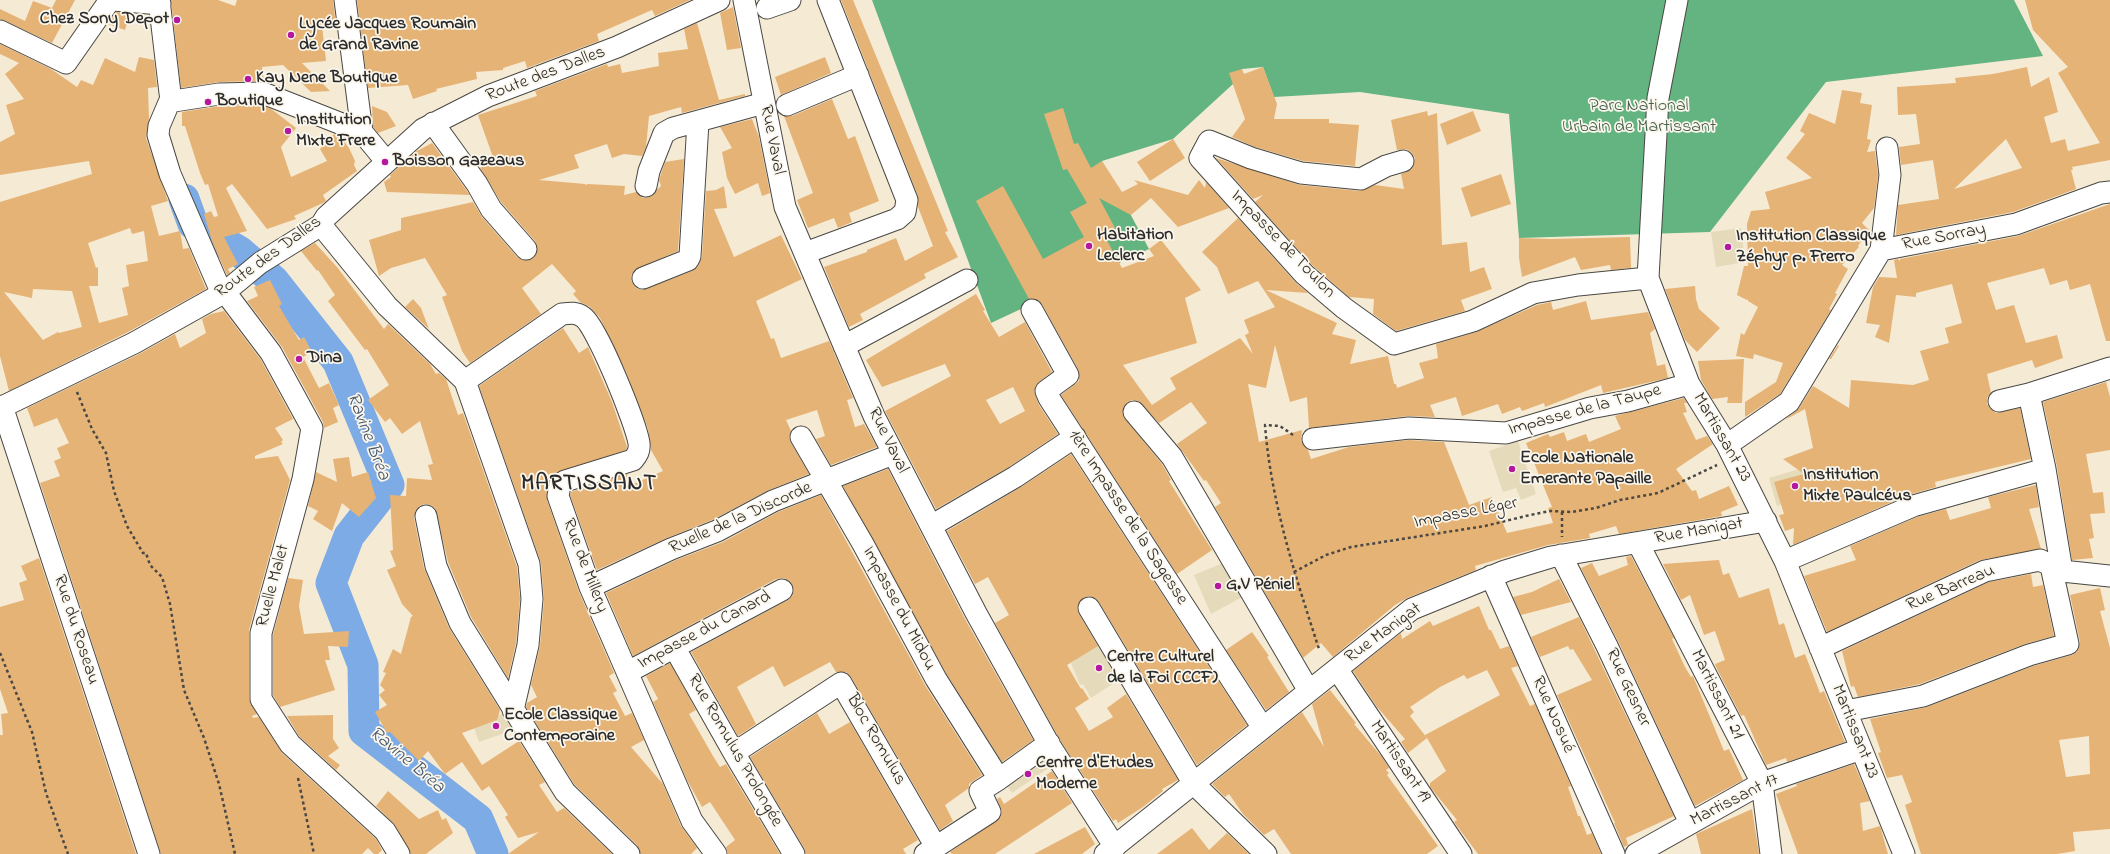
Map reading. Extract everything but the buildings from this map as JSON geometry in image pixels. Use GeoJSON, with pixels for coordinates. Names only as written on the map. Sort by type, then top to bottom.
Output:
{"type":"FeatureCollection","features":[{"type":"Feature","properties":{"kind":"street"},"geometry":{"type":"LineString","coordinates":[[0,31],[66,63],[110,0]]}},
{"type":"Feature","properties":{"kind":"street"},"geometry":{"type":"LineString","coordinates":[[114,0],[160,2],[171,98],[180,101],[219,94],[263,93],[362,132],[386,161]]}},
{"type":"Feature","properties":{"kind":"street"},"geometry":{"type":"LineString","coordinates":[[345,0],[362,132]]}},
{"type":"Feature","properties":{"kind":"street","name":"Route des Dalles"},"geometry":{"type":"LineString","coordinates":[[1,407],[60,380],[134,343],[224,293],[260,263],[321,225],[326,217],[386,161],[423,129],[433,123],[488,96],[617,47],[719,0]]}},
{"type":"Feature","properties":{"kind":"street","name":"Rue Vaval"},"geometry":{"type":"LineString","coordinates":[[744,0],[785,207],[874,416],[976,613],[1110,851]]}},
{"type":"Feature","properties":{"kind":"street"},"geometry":{"type":"LineString","coordinates":[[767,8],[790,0]]}},
{"type":"Feature","properties":{"kind":"street"},"geometry":{"type":"LineString","coordinates":[[805,253],[897,219],[905,212],[908,200],[828,0]]}},
{"type":"Feature","properties":{"kind":"street","name":"Martissant 23"},"geometry":{"type":"LineString","coordinates":[[1677,0],[1658,98],[1648,278],[1689,384],[1730,451],[1785,561],[1904,854]]}},
{"type":"Feature","properties":{"kind":"street"},"geometry":{"type":"LineString","coordinates":[[787,105],[858,75]]}},
{"type":"Feature","properties":{"kind":"street","name":"Ruelle Malet"},"geometry":{"type":"LineString","coordinates":[[171,98],[159,126],[158,135],[170,174],[224,293],[270,354],[312,428],[303,479],[261,633],[262,699],[290,744],[385,831],[399,854]]}},
{"type":"Feature","properties":{"kind":"street"},"geometry":{"type":"LineString","coordinates":[[646,186],[649,171],[664,133],[673,128],[764,103]]}},
{"type":"Feature","properties":{"kind":"street"},"geometry":{"type":"LineString","coordinates":[[643,278],[688,260],[690,256],[698,122]]}},
{"type":"Feature","properties":{"kind":"street"},"geometry":{"type":"LineString","coordinates":[[433,123],[476,184],[491,209],[526,248]]}},
{"type":"Feature","properties":{"kind":"street","name":"Impasse de Toulon"},"geometry":{"type":"LineString","coordinates":[[1403,161],[1386,166],[1360,179],[1296,172],[1250,158],[1209,141],[1200,158],[1304,274],[1344,308],[1394,344],[1473,321],[1533,293],[1578,285],[1648,278]]}},
{"type":"Feature","properties":{"kind":"street"},"geometry":{"type":"LineString","coordinates":[[1881,250],[1890,174],[1887,148]]}},
{"type":"Feature","properties":{"kind":"street","name":"Rue Sorray"},"geometry":{"type":"LineString","coordinates":[[1730,451],[1789,402],[1881,250],[2016,224],[2101,193],[2110,192]]}},
{"type":"Feature","properties":{"kind":"street"},"geometry":{"type":"LineString","coordinates":[[321,225],[387,306],[466,381],[529,564],[532,599],[528,645],[513,710]]}},
{"type":"Feature","properties":{"kind":"street"},"geometry":{"type":"LineString","coordinates":[[844,346],[967,280]]}},
{"type":"Feature","properties":{"kind":"street","name":"1ère Impasse de la Sagesse"},"geometry":{"type":"LineString","coordinates":[[1032,310],[1068,375],[1046,391],[1263,728]]}},
{"type":"Feature","properties":{"kind":"street","name":"Rue de Millery"},"geometry":{"type":"LineString","coordinates":[[466,381],[562,314],[572,312],[584,317],[597,337],[615,376],[639,444],[638,452],[633,460],[565,481],[558,490],[558,496],[590,587],[692,821],[716,854]]}},
{"type":"Feature","properties":{"kind":"street"},"geometry":{"type":"LineString","coordinates":[[1999,401],[2029,394],[2110,368]]}},
{"type":"Feature","properties":{"kind":"street","name":"Impasse de la Taupe"},"geometry":{"type":"LineString","coordinates":[[1313,439],[1409,428],[1506,433],[1590,408],[1689,384]]}},
{"type":"Feature","properties":{"kind":"street"},"geometry":{"type":"LineString","coordinates":[[1846,711],[1923,696],[2029,655],[2068,644],[2056,568],[2045,469],[2029,394]]}},
{"type":"Feature","properties":{"kind":"street","name":"Rue du Roseau"},"geometry":{"type":"LineString","coordinates":[[1,407],[149,854]]}},
{"type":"Feature","properties":{"kind":"street"},"geometry":{"type":"LineString","coordinates":[[1134,412],[1172,457],[1310,691]]}},
{"type":"Feature","properties":{"kind":"street","name":"Impasse du Midou"},"geometry":{"type":"LineString","coordinates":[[801,437],[863,544],[936,679],[999,779]]}},
{"type":"Feature","properties":{"kind":"street"},"geometry":{"type":"LineString","coordinates":[[931,526],[1015,477],[1075,437]]}},
{"type":"Feature","properties":{"kind":"street","name":"Ruelle de la Discorde"},"geometry":{"type":"LineString","coordinates":[[590,587],[671,549],[717,531],[773,501],[893,454]]}},
{"type":"Feature","properties":{"kind":"street"},"geometry":{"type":"LineString","coordinates":[[1785,561],[1913,506],[2045,469]]}},
{"type":"Feature","properties":{"kind":"street"},"geometry":{"type":"LineString","coordinates":[[426,516],[436,566],[460,623],[565,792],[629,854]]}},
{"type":"Feature","properties":{"kind":"street","name":"Rue Manigat"},"geometry":{"type":"LineString","coordinates":[[1110,851],[1412,609],[1491,576],[1561,555],[1766,521]]}},
{"type":"Feature","properties":{"kind":"street","name":"Martissant 21"},"geometry":{"type":"LineString","coordinates":[[1638,543],[1762,783],[1771,854]]}},
{"type":"Feature","properties":{"kind":"street","name":"Rue Gesner"},"geometry":{"type":"LineString","coordinates":[[1561,555],[1607,646],[1690,823]]}},
{"type":"Feature","properties":{"kind":"street","name":"Rue Barreau"},"geometry":{"type":"LineString","coordinates":[[1820,648],[1985,571],[2040,560],[2056,568],[2110,576]]}},
{"type":"Feature","properties":{"kind":"street","name":"Rue Nosué"},"geometry":{"type":"LineString","coordinates":[[1491,576],[1614,854]]}},
{"type":"Feature","properties":{"kind":"street","name":"Impasse du Canard"},"geometry":{"type":"LineString","coordinates":[[628,672],[782,590]]}},
{"type":"Feature","properties":{"kind":"street"},"geometry":{"type":"LineString","coordinates":[[1089,608],[1194,784],[1266,854]]}},
{"type":"Feature","properties":{"kind":"street","name":"Rue Romulus Prolongée"},"geometry":{"type":"LineString","coordinates":[[673,648],[678,654],[734,753],[794,854]]}},
{"type":"Feature","properties":{"kind":"street","name":"Martissant 19"},"geometry":{"type":"LineString","coordinates":[[1337,669],[1461,854]]}},
{"type":"Feature","properties":{"kind":"street","name":"Bloc Romulus"},"geometry":{"type":"LineString","coordinates":[[734,753],[842,683],[930,850]]}},
{"type":"Feature","properties":{"kind":"street"},"geometry":{"type":"LineString","coordinates":[[930,850],[990,812],[980,791],[1049,743]]}},
{"type":"Feature","properties":{"kind":"street","name":"Martissant 17"},"geometry":{"type":"LineString","coordinates":[[1636,854],[1762,783],[1861,749]]}},
{"type":"Feature","properties":{"kind":"path"},"geometry":{"type":"LineString","coordinates":[[60,380],[74,385],[92,429],[106,453],[114,491],[127,526],[143,553],[146,553],[150,565],[162,577],[170,604],[184,690],[204,738],[219,784],[235,854]]}},
{"type":"Feature","properties":{"kind":"path"},"geometry":{"type":"LineString","coordinates":[[1293,434],[1280,426],[1265,425],[1268,456],[1279,518],[1294,572],[1319,649]]}},
{"type":"Feature","properties":{"kind":"path","name":"Impasse Léger"},"geometry":{"type":"LineString","coordinates":[[1294,572],[1326,555],[1351,547],[1382,544],[1485,526],[1550,511],[1572,512],[1596,508],[1620,500],[1658,493],[1730,451]]}},
{"type":"Feature","properties":{"kind":"path"},"geometry":{"type":"LineString","coordinates":[[1561,555],[1563,546],[1562,512]]}},
{"type":"Feature","properties":{"kind":"path"},"geometry":{"type":"LineString","coordinates":[[0,653],[32,732],[46,792],[68,854]]}},
{"type":"Feature","properties":{"kind":"path"},"geometry":{"type":"LineString","coordinates":[[297,773],[314,854]]}},
{"type":"Feature","properties":{"kind":"shaded area","name":"Institution Classique Zéphyr p. Frerro"},"geometry":{"type":"Polygon","coordinates":[[[1741,228],[1745,262],[1716,267],[1711,232],[1741,228]]]}},
{"type":"Feature","properties":{"kind":"shaded area","name":"Ecole Nationale Emerante Papaille"},"geometry":{"type":"Polygon","coordinates":[[[1518,441],[1536,494],[1521,500],[1516,488],[1503,492],[1489,451],[1518,441]]]}},
{"type":"Feature","properties":{"kind":"shaded area","name":"Institution Mixte Paulcéus"},"geometry":{"type":"Polygon","coordinates":[[[1813,465],[1822,493],[1777,506],[1769,478],[1813,465]]]}},
{"type":"Feature","properties":{"kind":"shaded area","name":"G.V Péniel"},"geometry":{"type":"Polygon","coordinates":[[[1223,563],[1244,596],[1211,614],[1194,575],[1223,563]]]}},
{"type":"Feature","properties":{"kind":"shaded area","name":"Centre Culturel de la Foi (CCF)"},"geometry":{"type":"Polygon","coordinates":[[[1107,638],[1128,674],[1091,698],[1083,684],[1080,685],[1071,663],[1107,638]]]}},
{"type":"Feature","properties":{"kind":"shaded area","name":"Ecole Classique Contemporaine"},"geometry":{"type":"Polygon","coordinates":[[[513,710],[519,728],[479,742],[473,725],[513,710]]]}},
{"type":"Feature","properties":{"kind":"shaded area","name":"Centre d'Etudes Moderne"},"geometry":{"type":"Polygon","coordinates":[[[1048,750],[1057,762],[1012,793],[1004,782],[1048,750]]]}},
{"type":"Feature","properties":{"kind":"green space","name":"Parc National Urbain de Martissant"},"geometry":{"type":"Polygon","coordinates":[[[872,0],[2014,0],[2043,56],[1826,82],[1710,232],[1519,238],[1509,114],[1360,92],[1274,97],[1263,67],[1242,69],[1233,84],[1173,139],[1102,161],[1149,249],[991,323],[872,0]]]}},
{"type":"Feature","properties":{"kind":"waterway","name":"Ravine Bréa"},"geometry":{"type":"LineString","coordinates":[[184,199],[193,224],[239,251],[274,281],[338,362],[389,485],[349,536],[331,583],[363,665],[364,731],[478,819],[493,854]]}},
{"type":"Feature","properties":{"kind":"place","name":"Chez Sony Depot"},"geometry":{"type":"Point","coordinates":[177,20]}},
{"type":"Feature","properties":{"kind":"place","name":"Lycée Jacques Roumain de Grand Ravine"},"geometry":{"type":"Point","coordinates":[291,35]}},
{"type":"Feature","properties":{"kind":"place","name":"Kay Nene Boutique"},"geometry":{"type":"Point","coordinates":[248,79]}},
{"type":"Feature","properties":{"kind":"place","name":"Boutique"},"geometry":{"type":"Point","coordinates":[208,102]}},
{"type":"Feature","properties":{"kind":"place","name":"Institution MIxte Frere"},"geometry":{"type":"Point","coordinates":[288,131]}},
{"type":"Feature","properties":{"kind":"place","name":"Boisson Gazeaus"},"geometry":{"type":"Point","coordinates":[385,162]}},
{"type":"Feature","properties":{"kind":"place","name":"Habitation Leclerc"},"geometry":{"type":"Point","coordinates":[1089,246]}},
{"type":"Feature","properties":{"kind":"place","name":"Institution Classique Zéphyr p. Frerro"},"geometry":{"type":"Point","coordinates":[1728,247]}},
{"type":"Feature","properties":{"kind":"place","name":"Dina"},"geometry":{"type":"Point","coordinates":[299,359]}},
{"type":"Feature","properties":{"kind":"place","name":"Ecole Nationale Emerante Papaille"},"geometry":{"type":"Point","coordinates":[1512,469]}},
{"type":"Feature","properties":{"kind":"place","name":"Institution Mixte Paulcéus"},"geometry":{"type":"Point","coordinates":[1795,486]}},
{"type":"Feature","properties":{"kind":"place","name":"G.V Péniel"},"geometry":{"type":"Point","coordinates":[1218,586]}},
{"type":"Feature","properties":{"kind":"place","name":"Centre Culturel de la Foi (CCF)"},"geometry":{"type":"Point","coordinates":[1099,668]}},
{"type":"Feature","properties":{"kind":"place","name":"Ecole Classique Contemporaine"},"geometry":{"type":"Point","coordinates":[496,726]}},
{"type":"Feature","properties":{"kind":"place","name":"Centre d'Etudes Moderne"},"geometry":{"type":"Point","coordinates":[1028,774]}},
{"type":"Feature","properties":{"kind":"district","name":"MARTISSANT"},"geometry":{"type":"Point","coordinates":[589,485]}}]}
